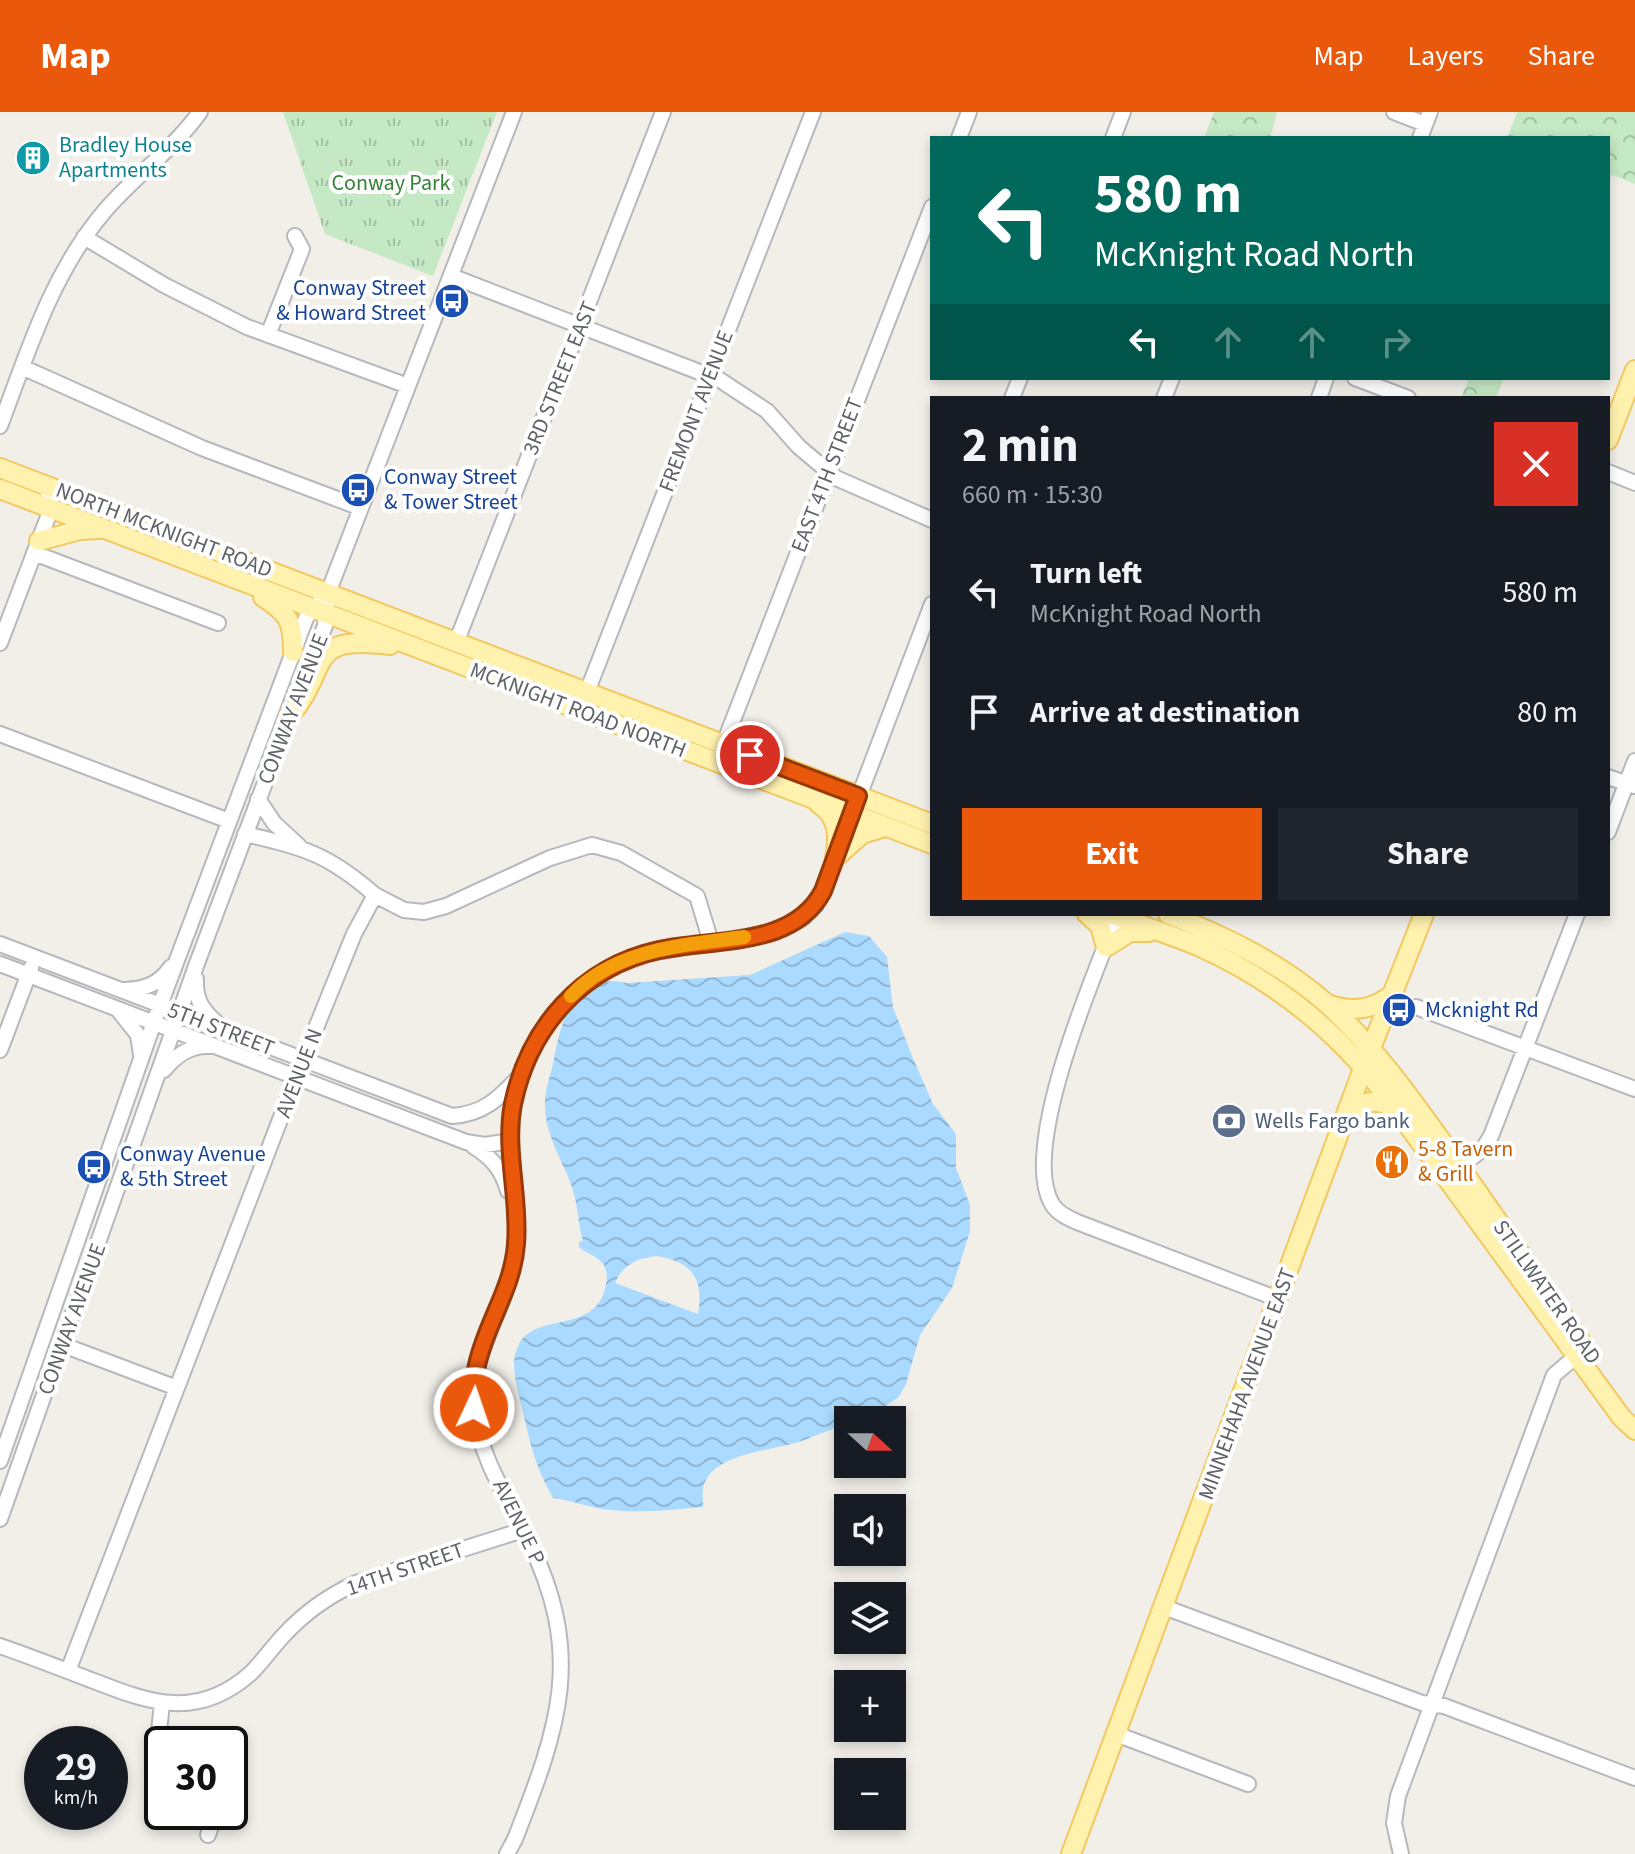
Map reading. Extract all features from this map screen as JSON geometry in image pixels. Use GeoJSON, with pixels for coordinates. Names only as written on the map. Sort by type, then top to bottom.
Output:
{"type":"FeatureCollection","features":[{"type":"Feature","properties":{"kind":"main road"},"geometry":{"type":"LineString","coordinates":[[1610,435],[1635,370]]}},
{"type":"Feature","properties":{"kind":"main road","name":"NORTH MCKNIGHT ROAD"},"geometry":{"type":"LineString","coordinates":[[0,468],[328,593]]}},
{"type":"Feature","properties":{"kind":"main road","name":"NORTH MCKNIGHT ROAD"},"geometry":{"type":"LineString","coordinates":[[0,489],[320,611]]}},
{"type":"Feature","properties":{"kind":"main road"},"geometry":{"type":"LineString","coordinates":[[36,547],[80,530],[102,528]]}},
{"type":"Feature","properties":{"kind":"main road"},"geometry":{"type":"LineString","coordinates":[[222,574],[264,597],[284,613],[291,623],[293,652]]}},
{"type":"Feature","properties":{"kind":"main road","name":"MCKNIGHT ROAD NORTH"},"geometry":{"type":"LineString","coordinates":[[328,593],[456,643],[584,701],[854,805],[888,827],[930,843]]}},
{"type":"Feature","properties":{"kind":"main road","name":"MCKNIGHT ROAD NORTH"},"geometry":{"type":"LineString","coordinates":[[320,611],[415,648],[584,701]]}},
{"type":"Feature","properties":{"kind":"main road"},"geometry":{"type":"LineString","coordinates":[[289,717],[301,703],[323,657],[337,646],[358,642],[415,648]]}},
{"type":"Feature","properties":{"kind":"main road","name":"MCKNIGHT ROAD NORTH"},"geometry":{"type":"LineString","coordinates":[[720,753],[810,798],[930,824]]}},
{"type":"Feature","properties":{"kind":"main road"},"geometry":{"type":"LineString","coordinates":[[810,798],[828,810],[835,822],[838,839],[835,858]]}},
{"type":"Feature","properties":{"kind":"main road"},"geometry":{"type":"LineString","coordinates":[[835,858],[862,834],[875,828],[888,827]]}},
{"type":"Feature","properties":{"kind":"main road"},"geometry":{"type":"LineString","coordinates":[[1089,916],[1100,926],[1106,947],[1130,932],[1164,933]]}},
{"type":"Feature","properties":{"kind":"main road"},"geometry":{"type":"LineString","coordinates":[[1119,916],[1221,957],[1270,986],[1368,1058]]}},
{"type":"Feature","properties":{"kind":"main road"},"geometry":{"type":"LineString","coordinates":[[1173,916],[1235,943],[1282,970],[1326,1004],[1368,1058]]}},
{"type":"Feature","properties":{"kind":"main road","name":"MINNEHAHA AVENUE EAST"},"geometry":{"type":"LineString","coordinates":[[1071,1854],[1423,916]]}},
{"type":"Feature","properties":{"kind":"main road"},"geometry":{"type":"LineString","coordinates":[[1326,1004],[1366,1009],[1379,1005],[1394,993]]}},
{"type":"Feature","properties":{"kind":"main road","name":"STILLWATER ROAD"},"geometry":{"type":"LineString","coordinates":[[1368,1058],[1395,1108],[1453,1172]]}},
{"type":"Feature","properties":{"kind":"main road","name":"STILLWATER ROAD"},"geometry":{"type":"LineString","coordinates":[[1368,1058],[1635,1422]]}},
{"type":"Feature","properties":{"kind":"main road"},"geometry":{"type":"LineString","coordinates":[[1342,1127],[1356,1108],[1367,1101],[1381,1101],[1395,1108]]}},
{"type":"Feature","properties":{"kind":"main road","name":"STILLWATER ROAD"},"geometry":{"type":"LineString","coordinates":[[1581,1352],[1622,1418],[1635,1430]]}},
{"type":"Feature","properties":{"kind":"street"},"geometry":{"type":"LineString","coordinates":[[0,426],[55,285],[84,237],[127,188],[173,146],[200,112]]}},
{"type":"Feature","properties":{"kind":"street","name":"CONWAY AVENUE"},"geometry":{"type":"LineString","coordinates":[[0,1461],[160,1005],[293,652],[306,618],[320,611],[328,593],[514,112]]}},
{"type":"Feature","properties":{"kind":"street","name":"3RD STREET EAST"},"geometry":{"type":"LineString","coordinates":[[456,643],[663,112]]}},
{"type":"Feature","properties":{"kind":"street","name":"FREMONT AVENUE"},"geometry":{"type":"LineString","coordinates":[[584,701],[813,112]]}},
{"type":"Feature","properties":{"kind":"street"},"geometry":{"type":"LineString","coordinates":[[960,136],[969,112]]}},
{"type":"Feature","properties":{"kind":"street"},"geometry":{"type":"LineString","coordinates":[[1114,136],[1123,112]]}},
{"type":"Feature","properties":{"kind":"street"},"geometry":{"type":"LineString","coordinates":[[1394,112],[1425,125]]}},
{"type":"Feature","properties":{"kind":"street","name":"EAST 4TH STREET"},"geometry":{"type":"LineString","coordinates":[[720,753],[930,217]]}},
{"type":"Feature","properties":{"kind":"street"},"geometry":{"type":"LineString","coordinates":[[268,335],[302,249],[295,236]]}},
{"type":"Feature","properties":{"kind":"street"},"geometry":{"type":"LineString","coordinates":[[84,237],[164,285],[268,335],[408,386]]}},
{"type":"Feature","properties":{"kind":"street"},"geometry":{"type":"LineString","coordinates":[[451,276],[732,386],[767,411],[799,447],[828,472],[870,495],[930,519]]}},
{"type":"Feature","properties":{"kind":"street"},"geometry":{"type":"LineString","coordinates":[[22,367],[202,448],[361,508]]}},
{"type":"Feature","properties":{"kind":"street"},"geometry":{"type":"LineString","coordinates":[[1360,380],[1403,396]]}},
{"type":"Feature","properties":{"kind":"street"},"geometry":{"type":"LineString","coordinates":[[1610,473],[1635,483]]}},
{"type":"Feature","properties":{"kind":"street"},"geometry":{"type":"LineString","coordinates":[[0,643],[51,509],[50,494],[42,484]]}},
{"type":"Feature","properties":{"kind":"street"},"geometry":{"type":"LineString","coordinates":[[36,547],[218,623]]}},
{"type":"Feature","properties":{"kind":"street","name":"AVENUE P"},"geometry":{"type":"LineString","coordinates":[[507,1854],[546,1757],[557,1715],[560,1681],[554,1607],[541,1566],[484,1449],[474,1408],[477,1365],[514,1262],[516,1220],[511,1141],[513,1106],[523,1073],[537,1041],[555,1012],[593,977],[625,959],[643,954],[776,932],[803,918],[816,905],[930,609]]}},
{"type":"Feature","properties":{"kind":"street","name":"CONWAY AVENUE"},"geometry":{"type":"LineString","coordinates":[[0,1519],[196,966],[325,626],[320,611]]}},
{"type":"Feature","properties":{"kind":"street"},"geometry":{"type":"LineString","coordinates":[[272,708],[277,712],[276,720],[242,813],[248,827],[299,846],[346,870],[375,895],[404,910],[424,912],[446,906],[550,858],[592,845],[621,853],[697,896],[711,942]]}},
{"type":"Feature","properties":{"kind":"street"},"geometry":{"type":"LineString","coordinates":[[0,734],[229,821]]}},
{"type":"Feature","properties":{"kind":"street"},"geometry":{"type":"LineString","coordinates":[[1610,828],[1631,785],[1635,761]]}},
{"type":"Feature","properties":{"kind":"street"},"geometry":{"type":"LineString","coordinates":[[1610,778],[1631,785]]}},
{"type":"Feature","properties":{"kind":"street"},"geometry":{"type":"LineString","coordinates":[[258,799],[274,823],[299,846]]}},
{"type":"Feature","properties":{"kind":"street","name":"AVENUE N"},"geometry":{"type":"LineString","coordinates":[[68,1671],[296,1077],[354,934],[375,895]]}},
{"type":"Feature","properties":{"kind":"street"},"geometry":{"type":"LineString","coordinates":[[1116,916],[1052,1099],[1045,1165],[1052,1205],[1077,1222],[1257,1291],[1275,1308]]}},
{"type":"Feature","properties":{"kind":"street"},"geometry":{"type":"LineString","coordinates":[[1453,1172],[1487,1143],[1576,916]]}},
{"type":"Feature","properties":{"kind":"street","name":"5TH STREET"},"geometry":{"type":"LineString","coordinates":[[0,944],[452,1116],[485,1109],[497,1101],[523,1073]]}},
{"type":"Feature","properties":{"kind":"street"},"geometry":{"type":"LineString","coordinates":[[123,991],[149,987],[159,981],[180,953]]}},
{"type":"Feature","properties":{"kind":"street"},"geometry":{"type":"LineString","coordinates":[[0,1050],[35,957]]}},
{"type":"Feature","properties":{"kind":"street","name":"5TH STREET"},"geometry":{"type":"LineString","coordinates":[[0,964],[466,1142],[485,1145],[511,1141]]}},
{"type":"Feature","properties":{"kind":"street"},"geometry":{"type":"LineString","coordinates":[[196,966],[199,1004],[230,1032]]}},
{"type":"Feature","properties":{"kind":"street"},"geometry":{"type":"LineString","coordinates":[[1416,1007],[1635,1089]]}},
{"type":"Feature","properties":{"kind":"street"},"geometry":{"type":"LineString","coordinates":[[116,1008],[133,1025],[138,1035],[141,1061]]}},
{"type":"Feature","properties":{"kind":"street"},"geometry":{"type":"LineString","coordinates":[[156,1080],[175,1056],[201,1046],[215,1046]]}},
{"type":"Feature","properties":{"kind":"street"},"geometry":{"type":"LineString","coordinates":[[466,1142],[489,1157],[499,1168],[516,1220]]}},
{"type":"Feature","properties":{"kind":"street"},"geometry":{"type":"LineString","coordinates":[[63,1345],[177,1388]]}},
{"type":"Feature","properties":{"kind":"street"},"geometry":{"type":"LineString","coordinates":[[1401,1854],[1396,1837],[1395,1809],[1432,1704],[1554,1375],[1581,1352]]}},
{"type":"Feature","properties":{"kind":"street","name":"14TH STREET"},"geometry":{"type":"LineString","coordinates":[[0,1646],[132,1696],[162,1703],[193,1702],[213,1697],[253,1672],[303,1616],[339,1591],[523,1530]]}},
{"type":"Feature","properties":{"kind":"street"},"geometry":{"type":"LineString","coordinates":[[1164,1607],[1422,1703],[1444,1706],[1635,1778]]}},
{"type":"Feature","properties":{"kind":"street"},"geometry":{"type":"LineString","coordinates":[[160,1726],[162,1703]]}},
{"type":"Feature","properties":{"kind":"street"},"geometry":{"type":"LineString","coordinates":[[1116,1734],[1248,1784]]}},
{"type":"Feature","properties":{"kind":"street"},"geometry":{"type":"LineString","coordinates":[[208,1835],[210,1830]]}},
{"type":"Feature","properties":{"kind":"green space","name":"Conway Park"},"geometry":{"type":"Polygon","coordinates":[[[283,112],[497,112],[433,276],[325,234],[283,112]]]}},
{"type":"Feature","properties":{"kind":"green space"},"geometry":{"type":"Polygon","coordinates":[[[1214,112],[1277,112],[1271,136],[1205,136],[1214,112]]]}},
{"type":"Feature","properties":{"kind":"green space"},"geometry":{"type":"Polygon","coordinates":[[[1517,112],[1635,112],[1635,184],[1612,175],[1610,179],[1610,136],[1508,136],[1517,112]]]}},
{"type":"Feature","properties":{"kind":"green space"},"geometry":{"type":"Polygon","coordinates":[[[1468,380],[1503,380],[1497,396],[1462,396],[1468,380]]]}},
{"type":"Feature","properties":{"kind":"water"},"geometry":{"type":"Polygon","coordinates":[[[845,932],[869,936],[887,957],[893,1007],[933,1104],[956,1134],[956,1168],[970,1205],[970,1231],[952,1288],[920,1335],[906,1384],[899,1397],[885,1406],[834,1406],[834,1428],[801,1441],[728,1461],[708,1477],[703,1488],[703,1507],[615,1510],[553,1498],[529,1439],[516,1380],[516,1352],[526,1335],[589,1312],[605,1289],[607,1277],[602,1262],[579,1247],[579,1242],[583,1241],[574,1194],[551,1138],[545,1101],[560,1032],[572,1003],[593,985],[608,981],[627,983],[750,975],[845,932]],[[657,1256],[643,1259],[626,1267],[615,1283],[698,1314],[697,1281],[687,1267],[657,1256]]]}},
{"type":"Feature","properties":{"kind":"slow traffic"},"geometry":{"type":"LineString","coordinates":[[571,996],[593,977],[625,959],[662,949],[744,937]]}},
{"type":"Feature","properties":{"kind":"place","name":"Bradley House Apartments"},"geometry":{"type":"Point","coordinates":[33,158]}},
{"type":"Feature","properties":{"kind":"place","name":"Conway Street & Howard Street"},"geometry":{"type":"Point","coordinates":[452,301]}},
{"type":"Feature","properties":{"kind":"place","name":"Conway Street & Tower Street"},"geometry":{"type":"Point","coordinates":[358,490]}},
{"type":"Feature","properties":{"kind":"place","name":"Mcknight Rd"},"geometry":{"type":"Point","coordinates":[1399,1010]}},
{"type":"Feature","properties":{"kind":"place","name":"Wells Fargo bank"},"geometry":{"type":"Point","coordinates":[1229,1121]}},
{"type":"Feature","properties":{"kind":"place","name":"5-8 Tavern & Grill"},"geometry":{"type":"Point","coordinates":[1392,1162]}},
{"type":"Feature","properties":{"kind":"place","name":"Conway Avenue & 5th Street"},"geometry":{"type":"Point","coordinates":[94,1167]}},
{"type":"Feature","properties":{"kind":"route"},"geometry":{"type":"LineString","coordinates":[[474,1408],[477,1365],[508,1285],[517,1242],[511,1141],[513,1106],[529,1057],[545,1026],[579,987],[625,959],[662,949],[776,932],[803,918],[816,905],[823,891],[858,796],[750,755]]}}]}
